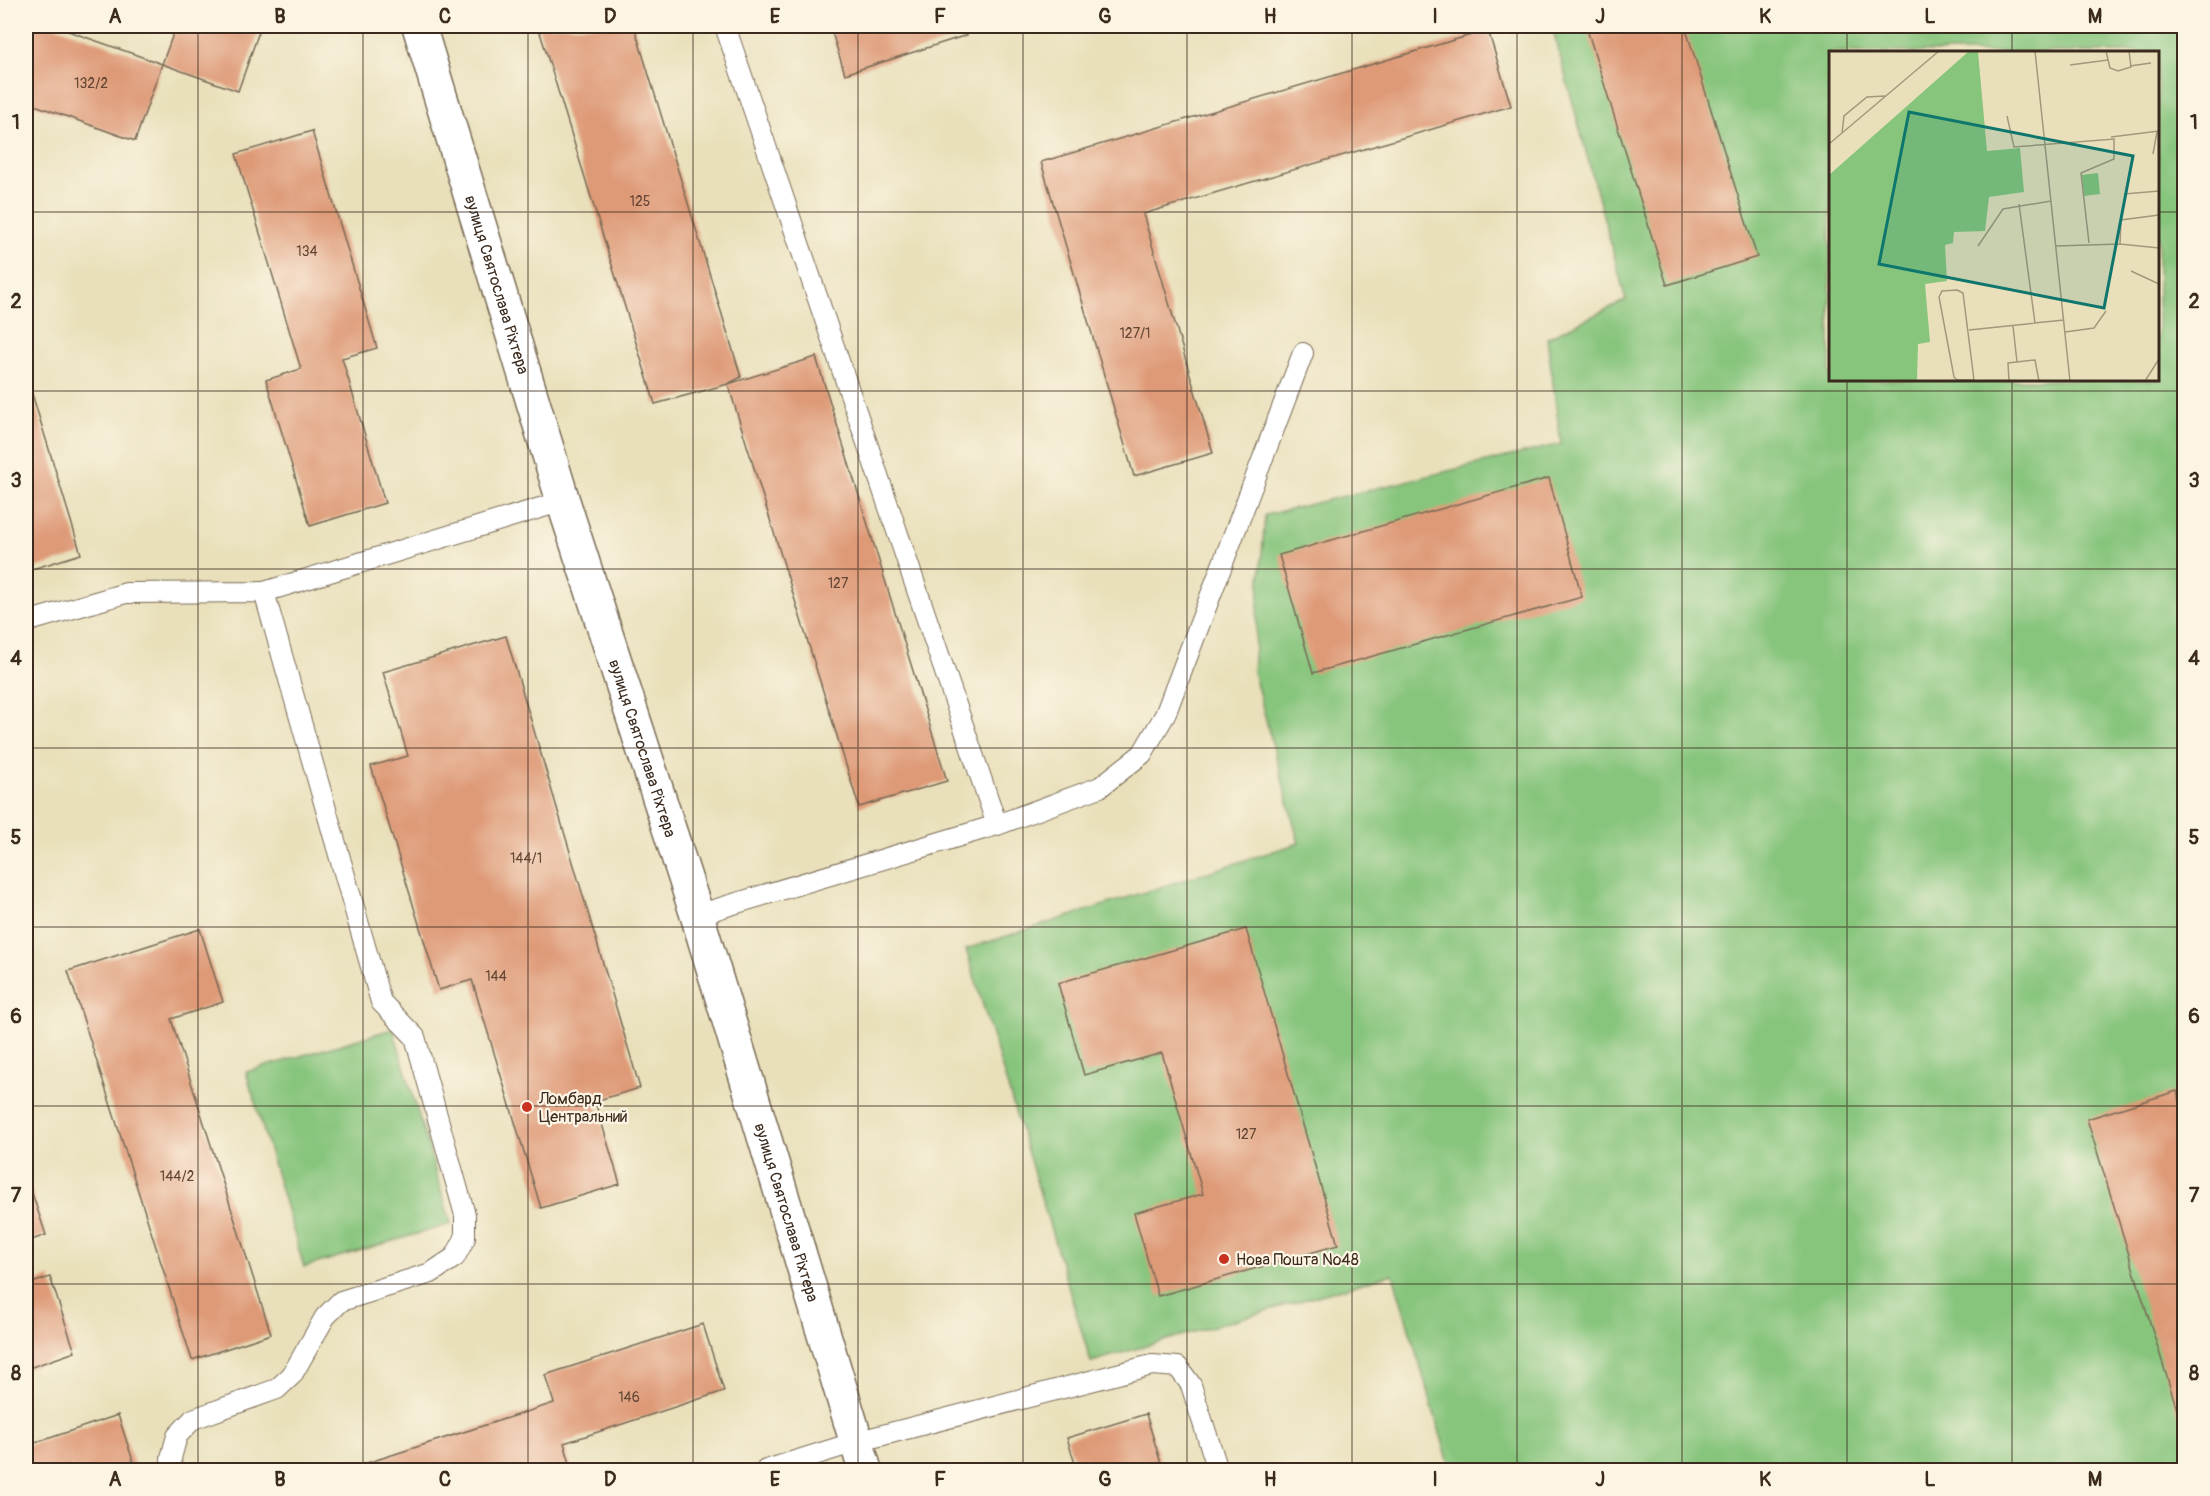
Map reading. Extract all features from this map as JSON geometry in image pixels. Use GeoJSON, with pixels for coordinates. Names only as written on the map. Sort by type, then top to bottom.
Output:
{"type":"FeatureCollection","features":[{"type":"Feature","properties":{"kind":"main road","name":"вулиця Святослава Ріхтера"},"geometry":{"type":"LineString","coordinates":[[419,26],[563,501],[697,915],[861,1456]]}},
{"type":"Feature","properties":{"kind":"lane"},"geometry":{"type":"LineString","coordinates":[[725,26],[997,825]]}},
{"type":"Feature","properties":{"kind":"lane"},"geometry":{"type":"LineString","coordinates":[[697,915],[997,825],[1100,787],[1142,754],[1165,715],[1303,353]]}},
{"type":"Feature","properties":{"kind":"lane"},"geometry":{"type":"LineString","coordinates":[[26,622],[126,593],[264,592],[563,501]]}},
{"type":"Feature","properties":{"kind":"lane"},"geometry":{"type":"LineString","coordinates":[[172,1470],[171,1458],[177,1436],[193,1419],[278,1389],[292,1375],[325,1317],[341,1301],[431,1273],[454,1257],[465,1238],[465,1215],[415,1037],[381,1002],[264,592]]}},
{"type":"Feature","properties":{"kind":"lane"},"geometry":{"type":"LineString","coordinates":[[766,1470],[861,1456],[1152,1365],[1178,1368],[1191,1385],[1218,1470]]}},
{"type":"Feature","properties":{"kind":"green space"},"geometry":{"type":"Polygon","coordinates":[[[1552,26],[2184,26],[2184,1470],[1451,1470],[1393,1274],[1091,1362],[966,949],[1299,843],[1253,671],[1265,515],[1561,444],[1547,338],[1626,300],[1552,26]]]}},
{"type":"Feature","properties":{"kind":"green space"},"geometry":{"type":"Polygon","coordinates":[[[393,1029],[451,1224],[304,1267],[246,1072],[393,1029]]]}},
{"type":"Feature","properties":{"kind":"building"},"geometry":{"type":"Polygon","coordinates":[[[27,26],[54,26],[162,64],[135,141],[26,102],[27,26]]]}},
{"type":"Feature","properties":{"kind":"building"},"geometry":{"type":"Polygon","coordinates":[[[176,26],[261,26],[238,91],[162,64],[176,26]]]}},
{"type":"Feature","properties":{"kind":"building"},"geometry":{"type":"Polygon","coordinates":[[[538,26],[634,26],[741,377],[728,384],[655,404],[538,26]]]}},
{"type":"Feature","properties":{"kind":"building"},"geometry":{"type":"Polygon","coordinates":[[[830,26],[963,26],[967,35],[845,74],[830,26]]]}},
{"type":"Feature","properties":{"kind":"building"},"geometry":{"type":"Polygon","coordinates":[[[1586,26],[1685,26],[1757,257],[1667,285],[1586,26]]]}},
{"type":"Feature","properties":{"kind":"building"},"geometry":{"type":"Polygon","coordinates":[[[1488,30],[1511,106],[1143,214],[1213,453],[1134,476],[1041,162],[1488,30]]]}},
{"type":"Feature","properties":{"kind":"building"},"geometry":{"type":"Polygon","coordinates":[[[312,131],[377,348],[342,358],[385,503],[310,526],[266,380],[301,369],[236,154],[312,131]]]}},
{"type":"Feature","properties":{"kind":"building"},"geometry":{"type":"Polygon","coordinates":[[[816,357],[947,781],[859,807],[728,384],[816,357]]]}},
{"type":"Feature","properties":{"kind":"building"},"geometry":{"type":"Polygon","coordinates":[[[26,374],[81,554],[26,571],[26,374]]]}},
{"type":"Feature","properties":{"kind":"building"},"geometry":{"type":"Polygon","coordinates":[[[1549,478],[1582,597],[1313,673],[1279,555],[1549,478]]]}},
{"type":"Feature","properties":{"kind":"building"},"geometry":{"type":"Polygon","coordinates":[[[506,636],[640,1088],[595,1101],[620,1184],[541,1208],[472,980],[439,990],[371,766],[408,756],[383,672],[506,636]]]}},
{"type":"Feature","properties":{"kind":"building"},"geometry":{"type":"Polygon","coordinates":[[[200,929],[223,1002],[171,1019],[271,1334],[192,1360],[68,971],[200,929]]]}},
{"type":"Feature","properties":{"kind":"building"},"geometry":{"type":"Polygon","coordinates":[[[1246,929],[1338,1245],[1158,1296],[1134,1213],[1203,1194],[1162,1053],[1084,1075],[1058,983],[1246,929]]]}},
{"type":"Feature","properties":{"kind":"building"},"geometry":{"type":"Polygon","coordinates":[[[2177,1091],[2184,1115],[2184,1415],[2179,1416],[2087,1119],[2177,1091]]]}},
{"type":"Feature","properties":{"kind":"building"},"geometry":{"type":"Polygon","coordinates":[[[26,1175],[46,1235],[26,1242],[26,1175]]]}},
{"type":"Feature","properties":{"kind":"building"},"geometry":{"type":"Polygon","coordinates":[[[50,1277],[75,1352],[26,1369],[26,1285],[50,1277]]]}},
{"type":"Feature","properties":{"kind":"building"},"geometry":{"type":"Polygon","coordinates":[[[703,1324],[724,1391],[564,1443],[572,1470],[345,1470],[554,1403],[545,1375],[703,1324]]]}},
{"type":"Feature","properties":{"kind":"building"},"geometry":{"type":"Polygon","coordinates":[[[1146,1414],[1163,1470],[1077,1470],[1067,1438],[1146,1414]]]}},
{"type":"Feature","properties":{"kind":"building"},"geometry":{"type":"Polygon","coordinates":[[[118,1415],[136,1470],[26,1470],[26,1446],[118,1415]]]}},
{"type":"Feature","properties":{"kind":"place","name":"Ломбард Центральний"},"geometry":{"type":"Point","coordinates":[527,1107]}},
{"type":"Feature","properties":{"kind":"place","name":"Нова Пошта №48"},"geometry":{"type":"Point","coordinates":[1224,1259]}}]}
